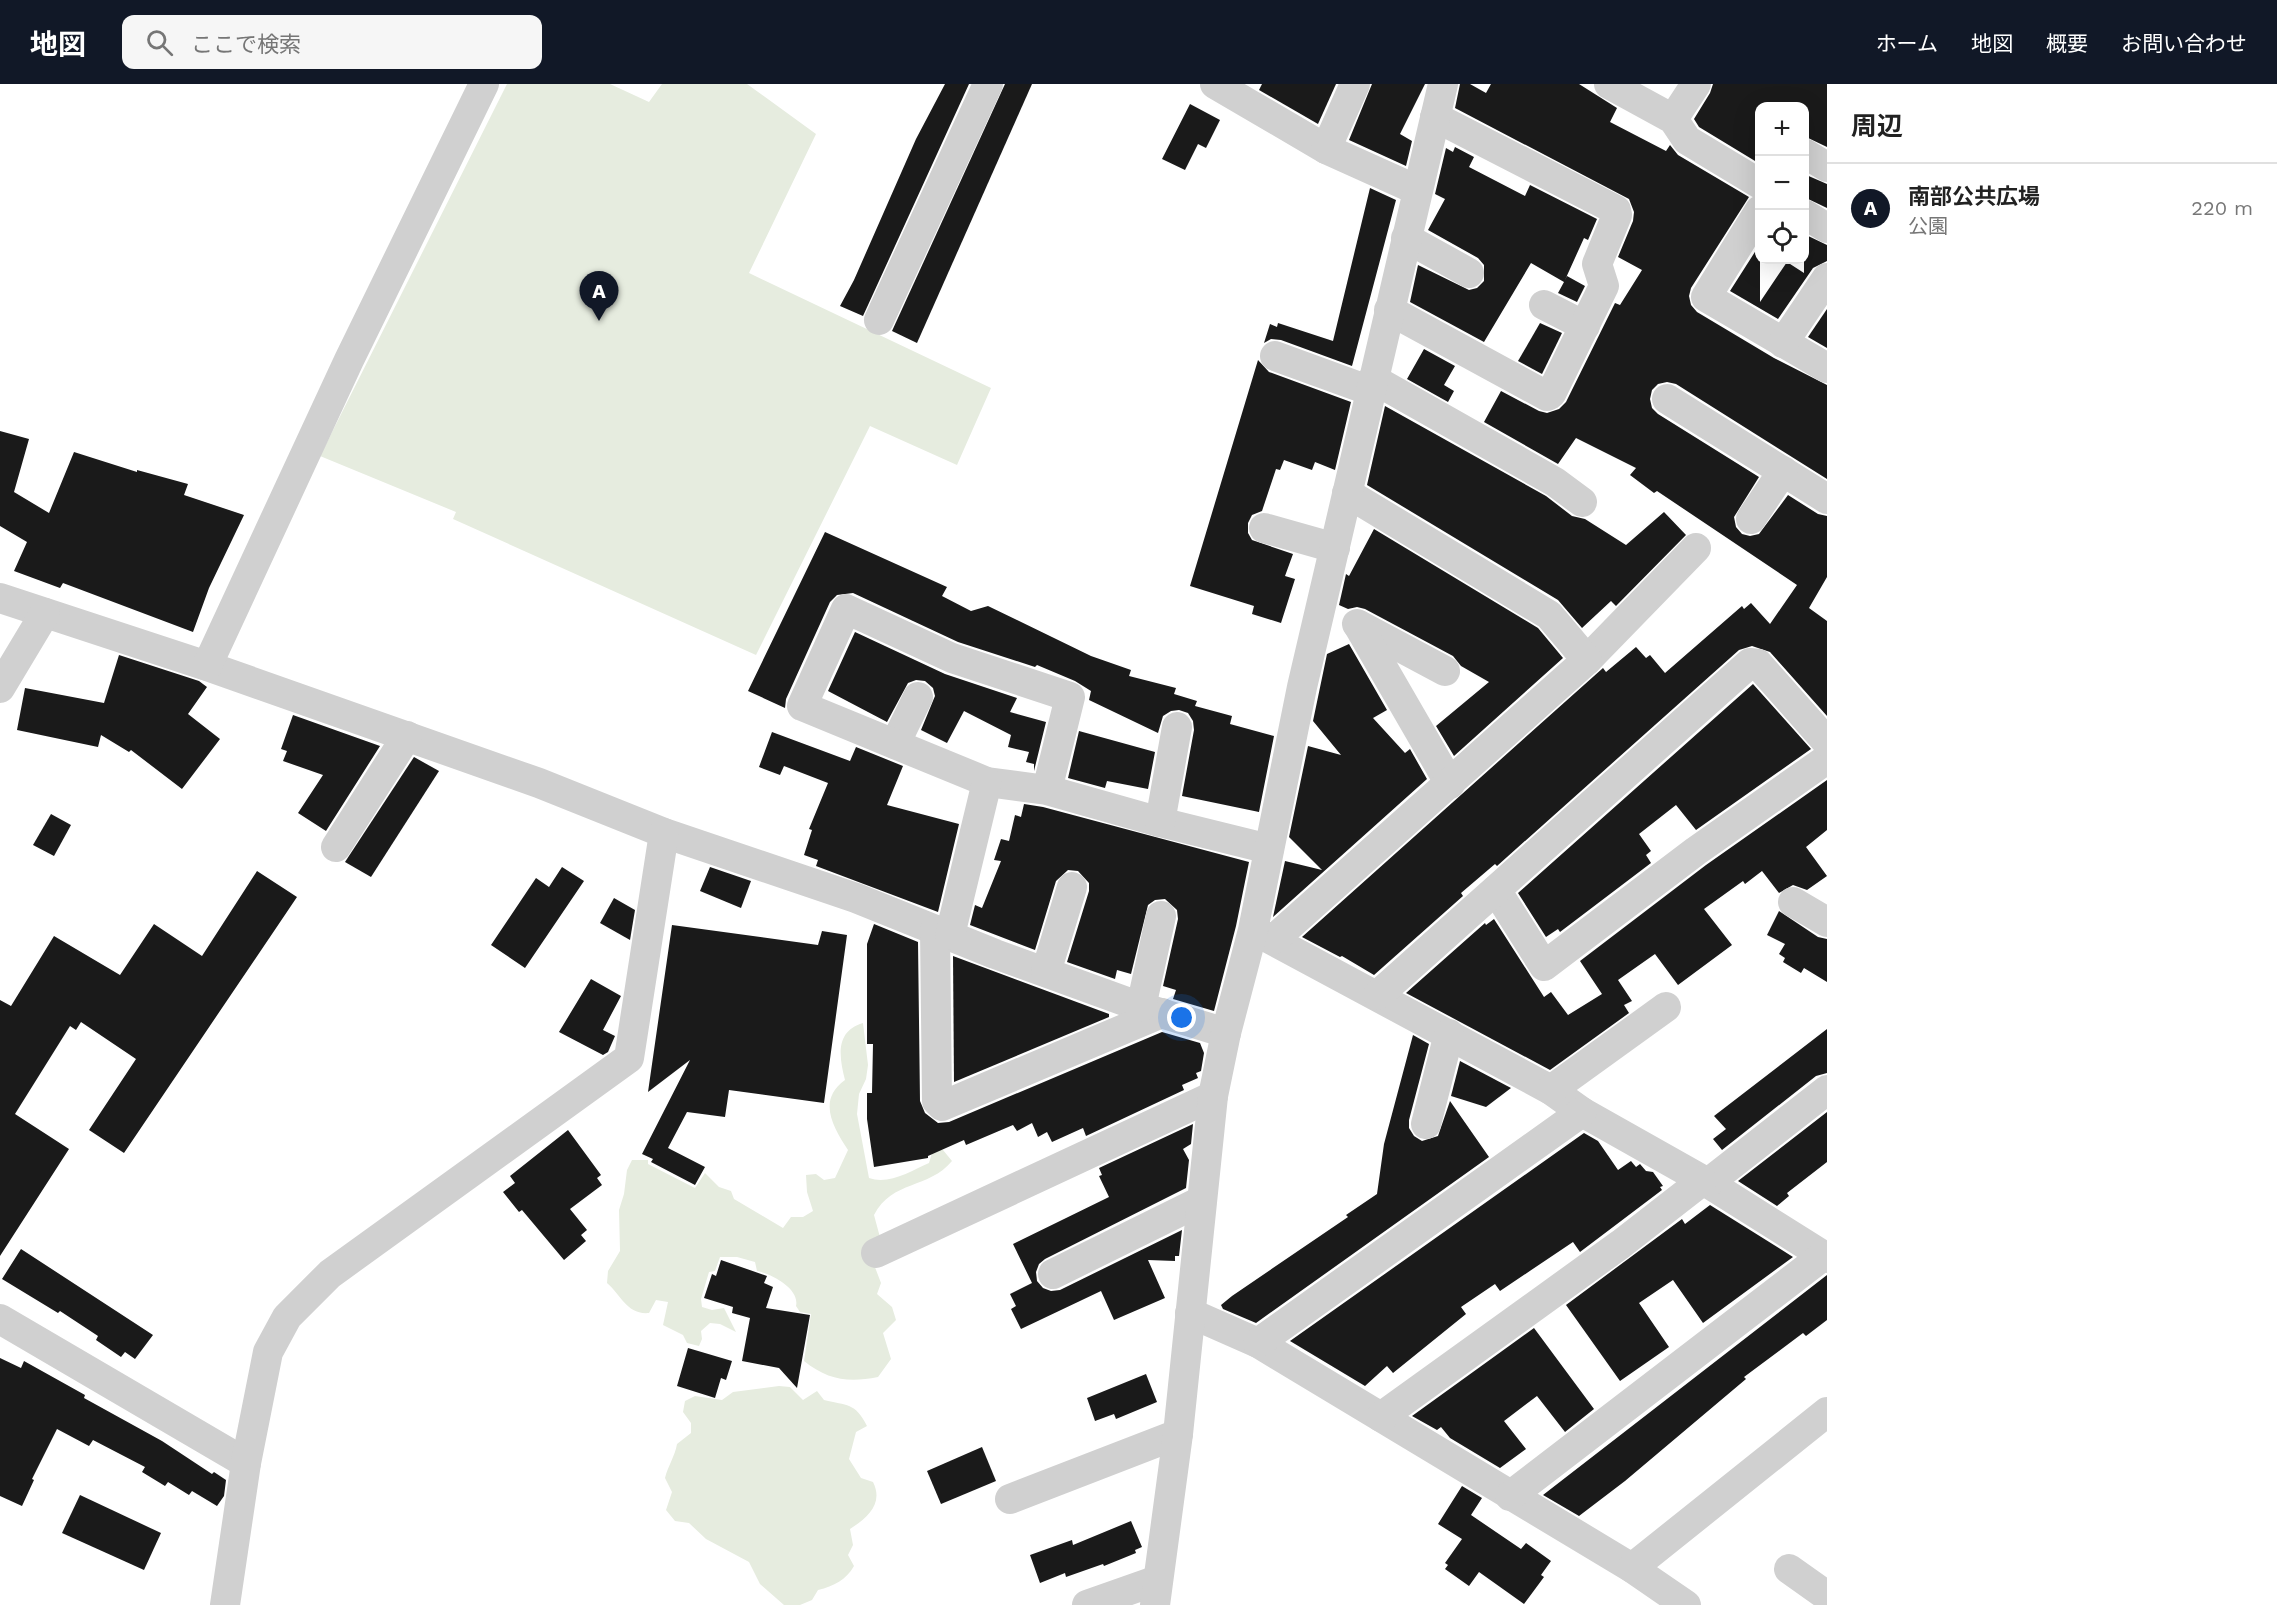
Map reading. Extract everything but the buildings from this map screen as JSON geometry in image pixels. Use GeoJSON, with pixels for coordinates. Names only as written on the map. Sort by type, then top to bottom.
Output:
{"type":"FeatureCollection","features":[{"type":"Feature","properties":{"kind":"street"},"geometry":{"type":"LineString","coordinates":[[207,666],[349,360],[484,84]]}},
{"type":"Feature","properties":{"kind":"street"},"geometry":{"type":"LineString","coordinates":[[879,320],[988,84]]}},
{"type":"Feature","properties":{"kind":"street"},"geometry":{"type":"LineString","coordinates":[[1326,149],[1355,84]]}},
{"type":"Feature","properties":{"kind":"street"},"geometry":{"type":"LineString","coordinates":[[1087,1605],[1157,1592],[1178,1434],[1213,1096],[1226,1033],[1263,935],[1269,849],[1302,687],[1443,84]]}},
{"type":"Feature","properties":{"kind":"street"},"geometry":{"type":"LineString","coordinates":[[1609,84],[1673,119],[1687,140],[1755,181]]}},
{"type":"Feature","properties":{"kind":"street"},"geometry":{"type":"LineString","coordinates":[[1673,119],[1696,84]]}},
{"type":"Feature","properties":{"kind":"street"},"geometry":{"type":"LineString","coordinates":[[1231,88],[1326,149],[1417,190]]}},
{"type":"Feature","properties":{"kind":"street"},"geometry":{"type":"LineString","coordinates":[[1389,310],[1547,396],[1551,393],[1604,286],[1597,264],[1617,215],[1616,210],[1435,117]]}},
{"type":"Feature","properties":{"kind":"street"},"geometry":{"type":"LineString","coordinates":[[1809,156],[1827,167]]}},
{"type":"Feature","properties":{"kind":"street"},"geometry":{"type":"LineString","coordinates":[[1809,217],[1827,228]]}},
{"type":"Feature","properties":{"kind":"street"},"geometry":{"type":"LineString","coordinates":[[1755,218],[1706,297],[1827,368]]}},
{"type":"Feature","properties":{"kind":"street"},"geometry":{"type":"LineString","coordinates":[[1406,238],[1469,273]]}},
{"type":"Feature","properties":{"kind":"street"},"geometry":{"type":"LineString","coordinates":[[1783,343],[1823,294]]}},
{"type":"Feature","properties":{"kind":"street"},"geometry":{"type":"LineString","coordinates":[[1544,305],[1585,326]]}},
{"type":"Feature","properties":{"kind":"street"},"geometry":{"type":"LineString","coordinates":[[1275,356],[1372,385],[1555,482],[1582,502]]}},
{"type":"Feature","properties":{"kind":"street"},"geometry":{"type":"LineString","coordinates":[[1667,399],[1827,499]]}},
{"type":"Feature","properties":{"kind":"street"},"geometry":{"type":"LineString","coordinates":[[1751,519],[1783,471]]}},
{"type":"Feature","properties":{"kind":"street"},"geometry":{"type":"LineString","coordinates":[[1347,493],[1549,615],[1587,660]]}},
{"type":"Feature","properties":{"kind":"street"},"geometry":{"type":"LineString","coordinates":[[1263,529],[1335,548]]}},
{"type":"Feature","properties":{"kind":"street"},"geometry":{"type":"LineString","coordinates":[[1263,935],[1450,784],[1587,660],[1696,548]]}},
{"type":"Feature","properties":{"kind":"street"},"geometry":{"type":"LineString","coordinates":[[0,598],[207,666],[407,736],[539,783],[664,833],[856,898],[1046,972],[1151,1010],[1226,1033]]}},
{"type":"Feature","properties":{"kind":"street"},"geometry":{"type":"LineString","coordinates":[[1323,605],[1445,671]]}},
{"type":"Feature","properties":{"kind":"street"},"geometry":{"type":"LineString","coordinates":[[1047,790],[1070,698],[952,658],[846,609],[802,706],[987,782],[1047,790],[1160,822],[1269,849]]}},
{"type":"Feature","properties":{"kind":"street"},"geometry":{"type":"LineString","coordinates":[[0,688],[45,613]]}},
{"type":"Feature","properties":{"kind":"street"},"geometry":{"type":"LineString","coordinates":[[1358,625],[1450,784]]}},
{"type":"Feature","properties":{"kind":"street"},"geometry":{"type":"LineString","coordinates":[[1378,995],[1750,663],[1758,664],[1827,742]]}},
{"type":"Feature","properties":{"kind":"street"},"geometry":{"type":"LineString","coordinates":[[895,744],[918,698]]}},
{"type":"Feature","properties":{"kind":"street"},"geometry":{"type":"LineString","coordinates":[[1160,822],[1177,727]]}},
{"type":"Feature","properties":{"kind":"street"},"geometry":{"type":"LineString","coordinates":[[336,847],[407,736]]}},
{"type":"Feature","properties":{"kind":"street"},"geometry":{"type":"LineString","coordinates":[[1496,890],[1544,966],[1696,851],[1827,759]]}},
{"type":"Feature","properties":{"kind":"street"},"geometry":{"type":"LineString","coordinates":[[987,782],[943,933],[937,1101],[942,1106],[1151,1010]]}},
{"type":"Feature","properties":{"kind":"street"},"geometry":{"type":"LineString","coordinates":[[225,1605],[246,1463],[268,1352],[286,1317],[330,1274],[629,1058],[664,833]]}},
{"type":"Feature","properties":{"kind":"street"},"geometry":{"type":"LineString","coordinates":[[1046,972],[1072,887]]}},
{"type":"Feature","properties":{"kind":"street"},"geometry":{"type":"LineString","coordinates":[[1793,902],[1827,922]]}},
{"type":"Feature","properties":{"kind":"street"},"geometry":{"type":"LineString","coordinates":[[1151,1010],[1161,916]]}},
{"type":"Feature","properties":{"kind":"street"},"geometry":{"type":"LineString","coordinates":[[1263,935],[1551,1090],[1582,1112],[1821,1247],[1510,1496]]}},
{"type":"Feature","properties":{"kind":"street"},"geometry":{"type":"LineString","coordinates":[[1551,1090],[1666,1007]]}},
{"type":"Feature","properties":{"kind":"street"},"geometry":{"type":"LineString","coordinates":[[1426,1124],[1449,1034]]}},
{"type":"Feature","properties":{"kind":"street"},"geometry":{"type":"LineString","coordinates":[[1381,1418],[1622,1244],[1827,1090]]}},
{"type":"Feature","properties":{"kind":"street"},"geometry":{"type":"LineString","coordinates":[[876,1253],[1213,1096]]}},
{"type":"Feature","properties":{"kind":"street"},"geometry":{"type":"LineString","coordinates":[[1258,1344],[1582,1112]]}},
{"type":"Feature","properties":{"kind":"street"},"geometry":{"type":"LineString","coordinates":[[1053,1274],[1201,1201]]}},
{"type":"Feature","properties":{"kind":"street"},"geometry":{"type":"LineString","coordinates":[[1190,1313],[1258,1344],[1632,1568],[1686,1605]]}},
{"type":"Feature","properties":{"kind":"street"},"geometry":{"type":"LineString","coordinates":[[0,1318],[246,1463]]}},
{"type":"Feature","properties":{"kind":"street"},"geometry":{"type":"LineString","coordinates":[[1632,1568],[1827,1412]]}},
{"type":"Feature","properties":{"kind":"street"},"geometry":{"type":"LineString","coordinates":[[1010,1499],[1178,1434]]}},
{"type":"Feature","properties":{"kind":"street"},"geometry":{"type":"LineString","coordinates":[[1789,1569],[1827,1596]]}},
{"type":"Feature","properties":{"kind":"shaded area"},"geometry":{"type":"Polygon","coordinates":[[[507,84],[610,84],[649,102],[662,84],[747,84],[816,134],[749,273],[991,388],[957,465],[870,426],[756,655],[453,519],[456,512],[320,456],[507,84]]]}},
{"type":"Feature","properties":{"kind":"shaded area"},"geometry":{"type":"Polygon","coordinates":[[[863,1023],[868,1065],[866,1079],[859,1094],[857,1114],[869,1178],[884,1180],[907,1173],[929,1163],[932,1153],[937,1148],[943,1150],[952,1161],[933,1176],[891,1196],[874,1215],[881,1241],[873,1262],[881,1283],[877,1294],[892,1307],[896,1320],[883,1333],[891,1359],[878,1377],[848,1380],[830,1376],[804,1361],[811,1314],[800,1312],[796,1306],[794,1294],[789,1288],[770,1275],[757,1271],[755,1262],[737,1257],[720,1257],[715,1271],[709,1272],[701,1299],[702,1307],[712,1310],[724,1308],[736,1332],[720,1324],[710,1323],[701,1331],[702,1339],[699,1346],[687,1343],[683,1335],[663,1325],[668,1302],[656,1300],[649,1313],[641,1313],[630,1308],[607,1283],[608,1271],[620,1251],[619,1210],[627,1170],[632,1160],[648,1160],[648,1164],[695,1188],[705,1173],[719,1187],[731,1191],[734,1199],[783,1228],[791,1217],[803,1217],[813,1211],[807,1192],[806,1175],[816,1174],[824,1180],[835,1178],[848,1150],[833,1123],[830,1105],[836,1088],[845,1080],[841,1063],[843,1038],[854,1027],[863,1023]]]}},
{"type":"Feature","properties":{"kind":"shaded area"},"geometry":{"type":"Polygon","coordinates":[[[779,1386],[790,1387],[803,1400],[817,1391],[824,1400],[850,1406],[863,1418],[867,1426],[856,1432],[849,1459],[861,1478],[873,1482],[876,1490],[872,1510],[850,1529],[853,1545],[848,1555],[854,1566],[851,1571],[839,1582],[818,1590],[812,1600],[800,1605],[784,1605],[760,1584],[749,1562],[706,1539],[689,1523],[675,1521],[666,1510],[672,1492],[665,1478],[666,1474],[677,1444],[691,1433],[691,1423],[683,1412],[685,1401],[695,1396],[722,1400],[733,1392],[779,1386]]]}},
{"type":"Feature","properties":{"kind":"place","name":"南部公共広場"},"geometry":{"type":"Point","coordinates":[599,321]}}]}
